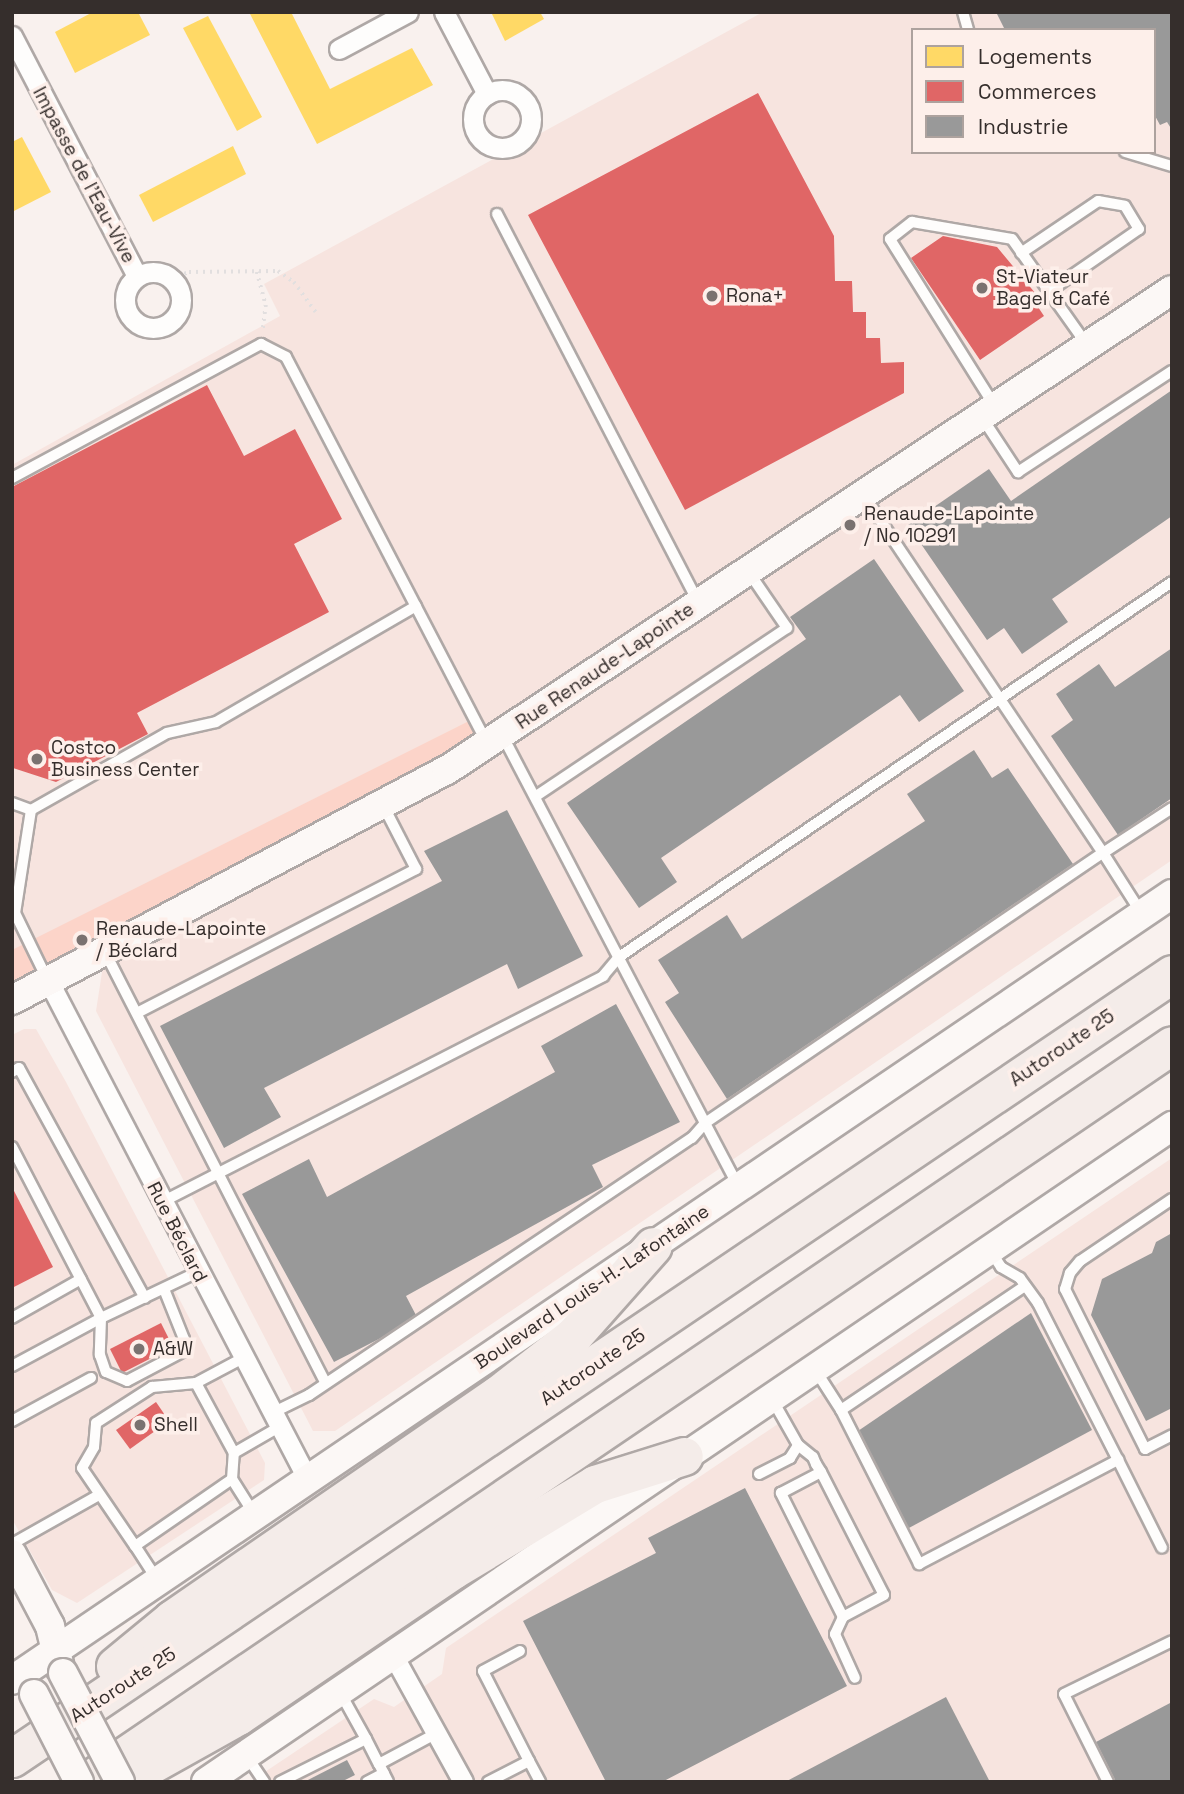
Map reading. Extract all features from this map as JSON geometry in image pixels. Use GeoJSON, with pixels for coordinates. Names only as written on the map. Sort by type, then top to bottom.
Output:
{"type":"FeatureCollection","features":[{"type":"Feature","properties":{"kind":"highway","name":"Autoroute 25"},"geometry":{"type":"LineString","coordinates":[[12,1758],[1172,974]]}},
{"type":"Feature","properties":{"kind":"highway"},"geometry":{"type":"LineString","coordinates":[[86,1782],[1172,1045]]}},
{"type":"Feature","properties":{"kind":"highway"},"geometry":{"type":"LineString","coordinates":[[12,1750],[172,1619],[497,1395],[572,1336],[653,1246]]}},
{"type":"Feature","properties":{"kind":"highway"},"geometry":{"type":"LineString","coordinates":[[120,1782],[238,1716],[453,1570],[595,1484],[684,1456]]}},
{"type":"Feature","properties":{"kind":"main road","name":"Rue Renaude-Lapointe"},"geometry":{"type":"LineString","coordinates":[[12,1000],[383,806],[495,739],[1172,290]]}},
{"type":"Feature","properties":{"kind":"main road","name":"Boulevard Louis-H.-Lafontaine"},"geometry":{"type":"LineString","coordinates":[[20,1675],[58,1663],[158,1583],[308,1479],[1172,894]]}},
{"type":"Feature","properties":{"kind":"main road"},"geometry":{"type":"LineString","coordinates":[[206,1782],[1172,1126]]}},
{"type":"Feature","properties":{"kind":"main road"},"geometry":{"type":"LineString","coordinates":[[12,1554],[50,1626],[58,1663],[120,1782]]}},
{"type":"Feature","properties":{"kind":"main road"},"geometry":{"type":"LineString","coordinates":[[20,1675],[79,1782]]}},
{"type":"Feature","properties":{"kind":"street"},"geometry":{"type":"LineString","coordinates":[[339,50],[408,12]]}},
{"type":"Feature","properties":{"kind":"street"},"geometry":{"type":"LineString","coordinates":[[444,12],[487,94]]}},
{"type":"Feature","properties":{"kind":"street","name":"Impasse de l'Eau-Vive"},"geometry":{"type":"LineString","coordinates":[[12,36],[137,276]]}},
{"type":"Feature","properties":{"kind":"street","name":"Impasse de l'Eau-Vive"},"geometry":{"type":"LineString","coordinates":[[155,272],[171,278],[180,293],[178,310],[167,324],[148,327],[127,310],[126,291],[137,276],[155,272]]}},
{"type":"Feature","properties":{"kind":"street","name":"Rue Béclard"},"geometry":{"type":"LineString","coordinates":[[49,982],[308,1479]]}},
{"type":"Feature","properties":{"kind":"street"},"geometry":{"type":"LineString","coordinates":[[393,1655],[463,1782]]}},
{"type":"Feature","properties":{"kind":"lane"},"geometry":{"type":"LineString","coordinates":[[1132,154],[1172,166]]}},
{"type":"Feature","properties":{"kind":"lane"},"geometry":{"type":"LineString","coordinates":[[1021,253],[1098,201],[1125,206],[1139,229],[1048,292]]}},
{"type":"Feature","properties":{"kind":"lane"},"geometry":{"type":"LineString","coordinates":[[497,214],[699,603]]}},
{"type":"Feature","properties":{"kind":"lane"},"geometry":{"type":"LineString","coordinates":[[1087,346],[1012,239],[912,222],[890,239],[988,411],[1018,472],[1172,371]]}},
{"type":"Feature","properties":{"kind":"lane"},"geometry":{"type":"LineString","coordinates":[[12,478],[261,344],[286,357],[416,606],[495,739],[536,796],[739,1187]]}},
{"type":"Feature","properties":{"kind":"lane"},"geometry":{"type":"LineString","coordinates":[[863,494],[1142,914]]}},
{"type":"Feature","properties":{"kind":"lane"},"geometry":{"type":"LineString","coordinates":[[536,796],[787,628],[748,571]]}},
{"type":"Feature","properties":{"kind":"lane"},"geometry":{"type":"LineString","coordinates":[[162,1202],[603,976],[619,957],[1172,582]]}},
{"type":"Feature","properties":{"kind":"lane"},"geometry":{"type":"LineString","coordinates":[[12,803],[31,810],[167,733],[216,722],[262,699],[416,606]]}},
{"type":"Feature","properties":{"kind":"lane"},"geometry":{"type":"LineString","coordinates":[[137,1013],[416,869],[383,806]]}},
{"type":"Feature","properties":{"kind":"lane"},"geometry":{"type":"LineString","coordinates":[[234,1453],[326,1383],[692,1138],[705,1123],[1172,808]]}},
{"type":"Feature","properties":{"kind":"lane"},"geometry":{"type":"LineString","coordinates":[[31,810],[15,912],[49,982]]}},
{"type":"Feature","properties":{"kind":"lane"},"geometry":{"type":"LineString","coordinates":[[105,952],[326,1383]]}},
{"type":"Feature","properties":{"kind":"lane"},"geometry":{"type":"LineString","coordinates":[[12,1072],[19,1068],[145,1298]]}},
{"type":"Feature","properties":{"kind":"lane"},"geometry":{"type":"LineString","coordinates":[[12,1147],[101,1318],[100,1355],[106,1372],[127,1381],[182,1352],[184,1339],[164,1289]]}},
{"type":"Feature","properties":{"kind":"lane"},"geometry":{"type":"LineString","coordinates":[[1172,1199],[1080,1261],[1070,1273],[1065,1289],[1145,1448],[1172,1435]]}},
{"type":"Feature","properties":{"kind":"lane"},"geometry":{"type":"LineString","coordinates":[[989,1250],[1024,1286],[1162,1548]]}},
{"type":"Feature","properties":{"kind":"lane"},"geometry":{"type":"LineString","coordinates":[[12,1366],[101,1318],[198,1272]]}},
{"type":"Feature","properties":{"kind":"lane"},"geometry":{"type":"LineString","coordinates":[[12,1318],[81,1279]]}},
{"type":"Feature","properties":{"kind":"lane"},"geometry":{"type":"LineString","coordinates":[[841,1410],[1024,1286]]}},
{"type":"Feature","properties":{"kind":"lane"},"geometry":{"type":"LineString","coordinates":[[158,1583],[82,1468],[94,1447],[96,1423],[152,1387],[196,1383],[243,1358]]}},
{"type":"Feature","properties":{"kind":"lane"},"geometry":{"type":"LineString","coordinates":[[814,1369],[841,1410],[919,1564],[1118,1460]]}},
{"type":"Feature","properties":{"kind":"lane"},"geometry":{"type":"LineString","coordinates":[[12,1420],[92,1378]]}},
{"type":"Feature","properties":{"kind":"lane"},"geometry":{"type":"LineString","coordinates":[[196,1383],[234,1453],[232,1479],[255,1516]]}},
{"type":"Feature","properties":{"kind":"lane"},"geometry":{"type":"LineString","coordinates":[[772,1397],[798,1446],[813,1457],[884,1595],[843,1617],[835,1634],[855,1678]]}},
{"type":"Feature","properties":{"kind":"lane"},"geometry":{"type":"LineString","coordinates":[[759,1474],[790,1458],[798,1446]]}},
{"type":"Feature","properties":{"kind":"lane"},"geometry":{"type":"LineString","coordinates":[[821,1472],[781,1493],[843,1617]]}},
{"type":"Feature","properties":{"kind":"lane"},"geometry":{"type":"LineString","coordinates":[[135,1546],[232,1479]]}},
{"type":"Feature","properties":{"kind":"lane"},"geometry":{"type":"LineString","coordinates":[[12,1544],[99,1495]]}},
{"type":"Feature","properties":{"kind":"lane"},"geometry":{"type":"LineString","coordinates":[[1108,1782],[1064,1694],[1172,1641]]}},
{"type":"Feature","properties":{"kind":"lane"},"geometry":{"type":"LineString","coordinates":[[520,1651],[482,1671],[540,1782]]}},
{"type":"Feature","properties":{"kind":"lane"},"geometry":{"type":"LineString","coordinates":[[340,1691],[383,1773]]}},
{"type":"Feature","properties":{"kind":"lane"},"geometry":{"type":"LineString","coordinates":[[367,1782],[437,1733]]}},
{"type":"Feature","properties":{"kind":"lane"},"geometry":{"type":"LineString","coordinates":[[280,1782],[366,1739]]}},
{"type":"Feature","properties":{"kind":"lane"},"geometry":{"type":"LineString","coordinates":[[246,1755],[264,1782]]}},
{"type":"Feature","properties":{"kind":"lane"},"geometry":{"type":"LineString","coordinates":[[488,1782],[529,1761]]}},
{"type":"Feature","properties":{"kind":"path"},"geometry":{"type":"LineString","coordinates":[[171,278],[189,272],[278,271],[294,282],[316,312]]}},
{"type":"Feature","properties":{"kind":"path"},"geometry":{"type":"LineString","coordinates":[[257,272],[266,305],[261,344]]}},
{"type":"Feature","properties":{"kind":"shaded area"},"geometry":{"type":"Polygon","coordinates":[[[763,12],[1172,12],[1172,860],[335,1431],[313,1431],[96,1011],[105,953],[12,1001],[12,465],[280,316],[264,284],[763,12]]]}},
{"type":"Feature","properties":{"kind":"shaded area"},"geometry":{"type":"Polygon","coordinates":[[[473,719],[487,744],[12,1001],[12,950],[473,719]]]}},
{"type":"Feature","properties":{"kind":"shaded area"},"geometry":{"type":"Polygon","coordinates":[[[24,1029],[36,1029],[66,1082],[265,1463],[264,1480],[77,1603],[52,1590],[12,1519],[12,1035],[24,1029]]]}},
{"type":"Feature","properties":{"kind":"shaded area"},"geometry":{"type":"Polygon","coordinates":[[[1172,1158],[1172,1782],[250,1782],[374,1699],[394,1707],[442,1674],[446,1648],[1172,1158]]]}},
{"type":"Feature","properties":{"kind":"building: Logements"},"geometry":{"type":"Polygon","coordinates":[[[93,12],[138,12],[150,35],[75,73],[55,32],[93,12]]]}},
{"type":"Feature","properties":{"kind":"building: Logements"},"geometry":{"type":"Polygon","coordinates":[[[249,12],[291,12],[330,89],[412,48],[433,85],[317,144],[249,12]]]}},
{"type":"Feature","properties":{"kind":"building: Logements"},"geometry":{"type":"Polygon","coordinates":[[[491,12],[540,12],[544,19],[505,41],[491,12]]]}},
{"type":"Feature","properties":{"kind":"building: Logements"},"geometry":{"type":"Polygon","coordinates":[[[208,16],[262,117],[237,131],[183,28],[208,16]]]}},
{"type":"Feature","properties":{"kind":"building: Logements"},"geometry":{"type":"Polygon","coordinates":[[[22,137],[51,192],[12,212],[12,142],[22,137]]]}},
{"type":"Feature","properties":{"kind":"building: Logements"},"geometry":{"type":"Polygon","coordinates":[[[233,146],[246,174],[153,222],[139,195],[233,146]]]}},
{"type":"Feature","properties":{"kind":"building: Commerces","name":"Rona+"},"geometry":{"type":"Polygon","coordinates":[[[758,93],[834,236],[835,281],[852,281],[853,312],[866,312],[866,338],[880,338],[881,363],[904,362],[904,393],[685,510],[528,215],[758,93]]]}},
{"type":"Feature","properties":{"kind":"building: Commerces","name":"St-Viateur Bagel & Café"},"geometry":{"type":"Polygon","coordinates":[[[943,236],[997,247],[1041,300],[1036,304],[1044,316],[980,360],[911,258],[943,236]]]}},
{"type":"Feature","properties":{"kind":"building: Commerces"},"geometry":{"type":"Polygon","coordinates":[[[207,385],[244,456],[295,429],[342,519],[294,544],[329,612],[137,713],[148,734],[56,782],[13,768],[12,487],[207,385]]]}},
{"type":"Feature","properties":{"kind":"building: Commerces"},"geometry":{"type":"Polygon","coordinates":[[[12,1187],[53,1267],[12,1288],[12,1187]]]}},
{"type":"Feature","properties":{"kind":"building: Commerces"},"geometry":{"type":"Polygon","coordinates":[[[161,1323],[173,1347],[122,1373],[110,1349],[161,1323]]]}},
{"type":"Feature","properties":{"kind":"building: Commerces"},"geometry":{"type":"Polygon","coordinates":[[[156,1402],[169,1421],[130,1449],[116,1430],[156,1402]]]}},
{"type":"Feature","properties":{"kind":"building: Industrie"},"geometry":{"type":"Polygon","coordinates":[[[996,12],[1172,12],[1172,130],[1167,122],[1160,125],[1156,118],[1156,28],[1004,28],[996,12]]]}},
{"type":"Feature","properties":{"kind":"building: Industrie"},"geometry":{"type":"Polygon","coordinates":[[[1172,390],[1172,516],[1052,599],[1068,622],[1022,654],[1004,628],[987,640],[908,525],[989,469],[1011,501],[1172,390]]]}},
{"type":"Feature","properties":{"kind":"building: Industrie"},"geometry":{"type":"Polygon","coordinates":[[[874,559],[964,691],[919,722],[900,695],[661,858],[677,882],[639,908],[567,803],[806,639],[790,617],[874,559]]]}},
{"type":"Feature","properties":{"kind":"building: Industrie"},"geometry":{"type":"Polygon","coordinates":[[[1172,648],[1172,798],[1118,835],[1051,736],[1073,720],[1056,694],[1099,664],[1115,687],[1172,648]]]}},
{"type":"Feature","properties":{"kind":"building: Industrie"},"geometry":{"type":"Polygon","coordinates":[[[974,750],[992,778],[1008,768],[1073,864],[727,1099],[665,1002],[679,993],[658,960],[727,915],[742,939],[925,821],[907,794],[974,750]]]}},
{"type":"Feature","properties":{"kind":"building: Industrie"},"geometry":{"type":"Polygon","coordinates":[[[507,810],[583,956],[518,989],[507,964],[264,1088],[281,1117],[224,1148],[160,1026],[442,881],[424,851],[507,810]]]}},
{"type":"Feature","properties":{"kind":"building: Industrie"},"geometry":{"type":"Polygon","coordinates":[[[616,1004],[680,1122],[592,1165],[603,1187],[406,1296],[418,1319],[334,1362],[242,1194],[309,1159],[327,1197],[555,1072],[541,1046],[616,1004]]]}},
{"type":"Feature","properties":{"kind":"building: Industrie"},"geometry":{"type":"Polygon","coordinates":[[[1172,1233],[1172,1408],[1146,1421],[1091,1315],[1102,1279],[1152,1253],[1156,1242],[1172,1233]]]}},
{"type":"Feature","properties":{"kind":"building: Industrie"},"geometry":{"type":"Polygon","coordinates":[[[1031,1313],[1092,1430],[907,1529],[858,1431],[1031,1313]]]}},
{"type":"Feature","properties":{"kind":"building: Industrie"},"geometry":{"type":"Polygon","coordinates":[[[745,1488],[847,1686],[662,1782],[606,1782],[523,1621],[656,1553],[648,1538],[745,1488]]]}},
{"type":"Feature","properties":{"kind":"building: Industrie"},"geometry":{"type":"Polygon","coordinates":[[[946,1697],[990,1782],[785,1782],[946,1697]]]}},
{"type":"Feature","properties":{"kind":"building: Industrie"},"geometry":{"type":"Polygon","coordinates":[[[1172,1702],[1172,1782],[1116,1782],[1096,1742],[1172,1702]]]}},
{"type":"Feature","properties":{"kind":"building: Industrie"},"geometry":{"type":"Polygon","coordinates":[[[347,1760],[355,1775],[341,1782],[304,1782],[347,1760]]]}},
{"type":"Feature","properties":{"kind":"place","name":"St-Viateur Bagel & Café"},"geometry":{"type":"Point","coordinates":[982,288]}},
{"type":"Feature","properties":{"kind":"place","name":"Rona+"},"geometry":{"type":"Point","coordinates":[712,296]}},
{"type":"Feature","properties":{"kind":"place","name":"Renaude-Lapointe / No 10291"},"geometry":{"type":"Point","coordinates":[850,525]}},
{"type":"Feature","properties":{"kind":"place","name":"Costco Business Center"},"geometry":{"type":"Point","coordinates":[37,759]}},
{"type":"Feature","properties":{"kind":"place","name":"Renaude-Lapointe / Béclard"},"geometry":{"type":"Point","coordinates":[82,940]}},
{"type":"Feature","properties":{"kind":"place","name":"A&W"},"geometry":{"type":"Point","coordinates":[139,1349]}},
{"type":"Feature","properties":{"kind":"place","name":"Shell"},"geometry":{"type":"Point","coordinates":[140,1425]}}]}
